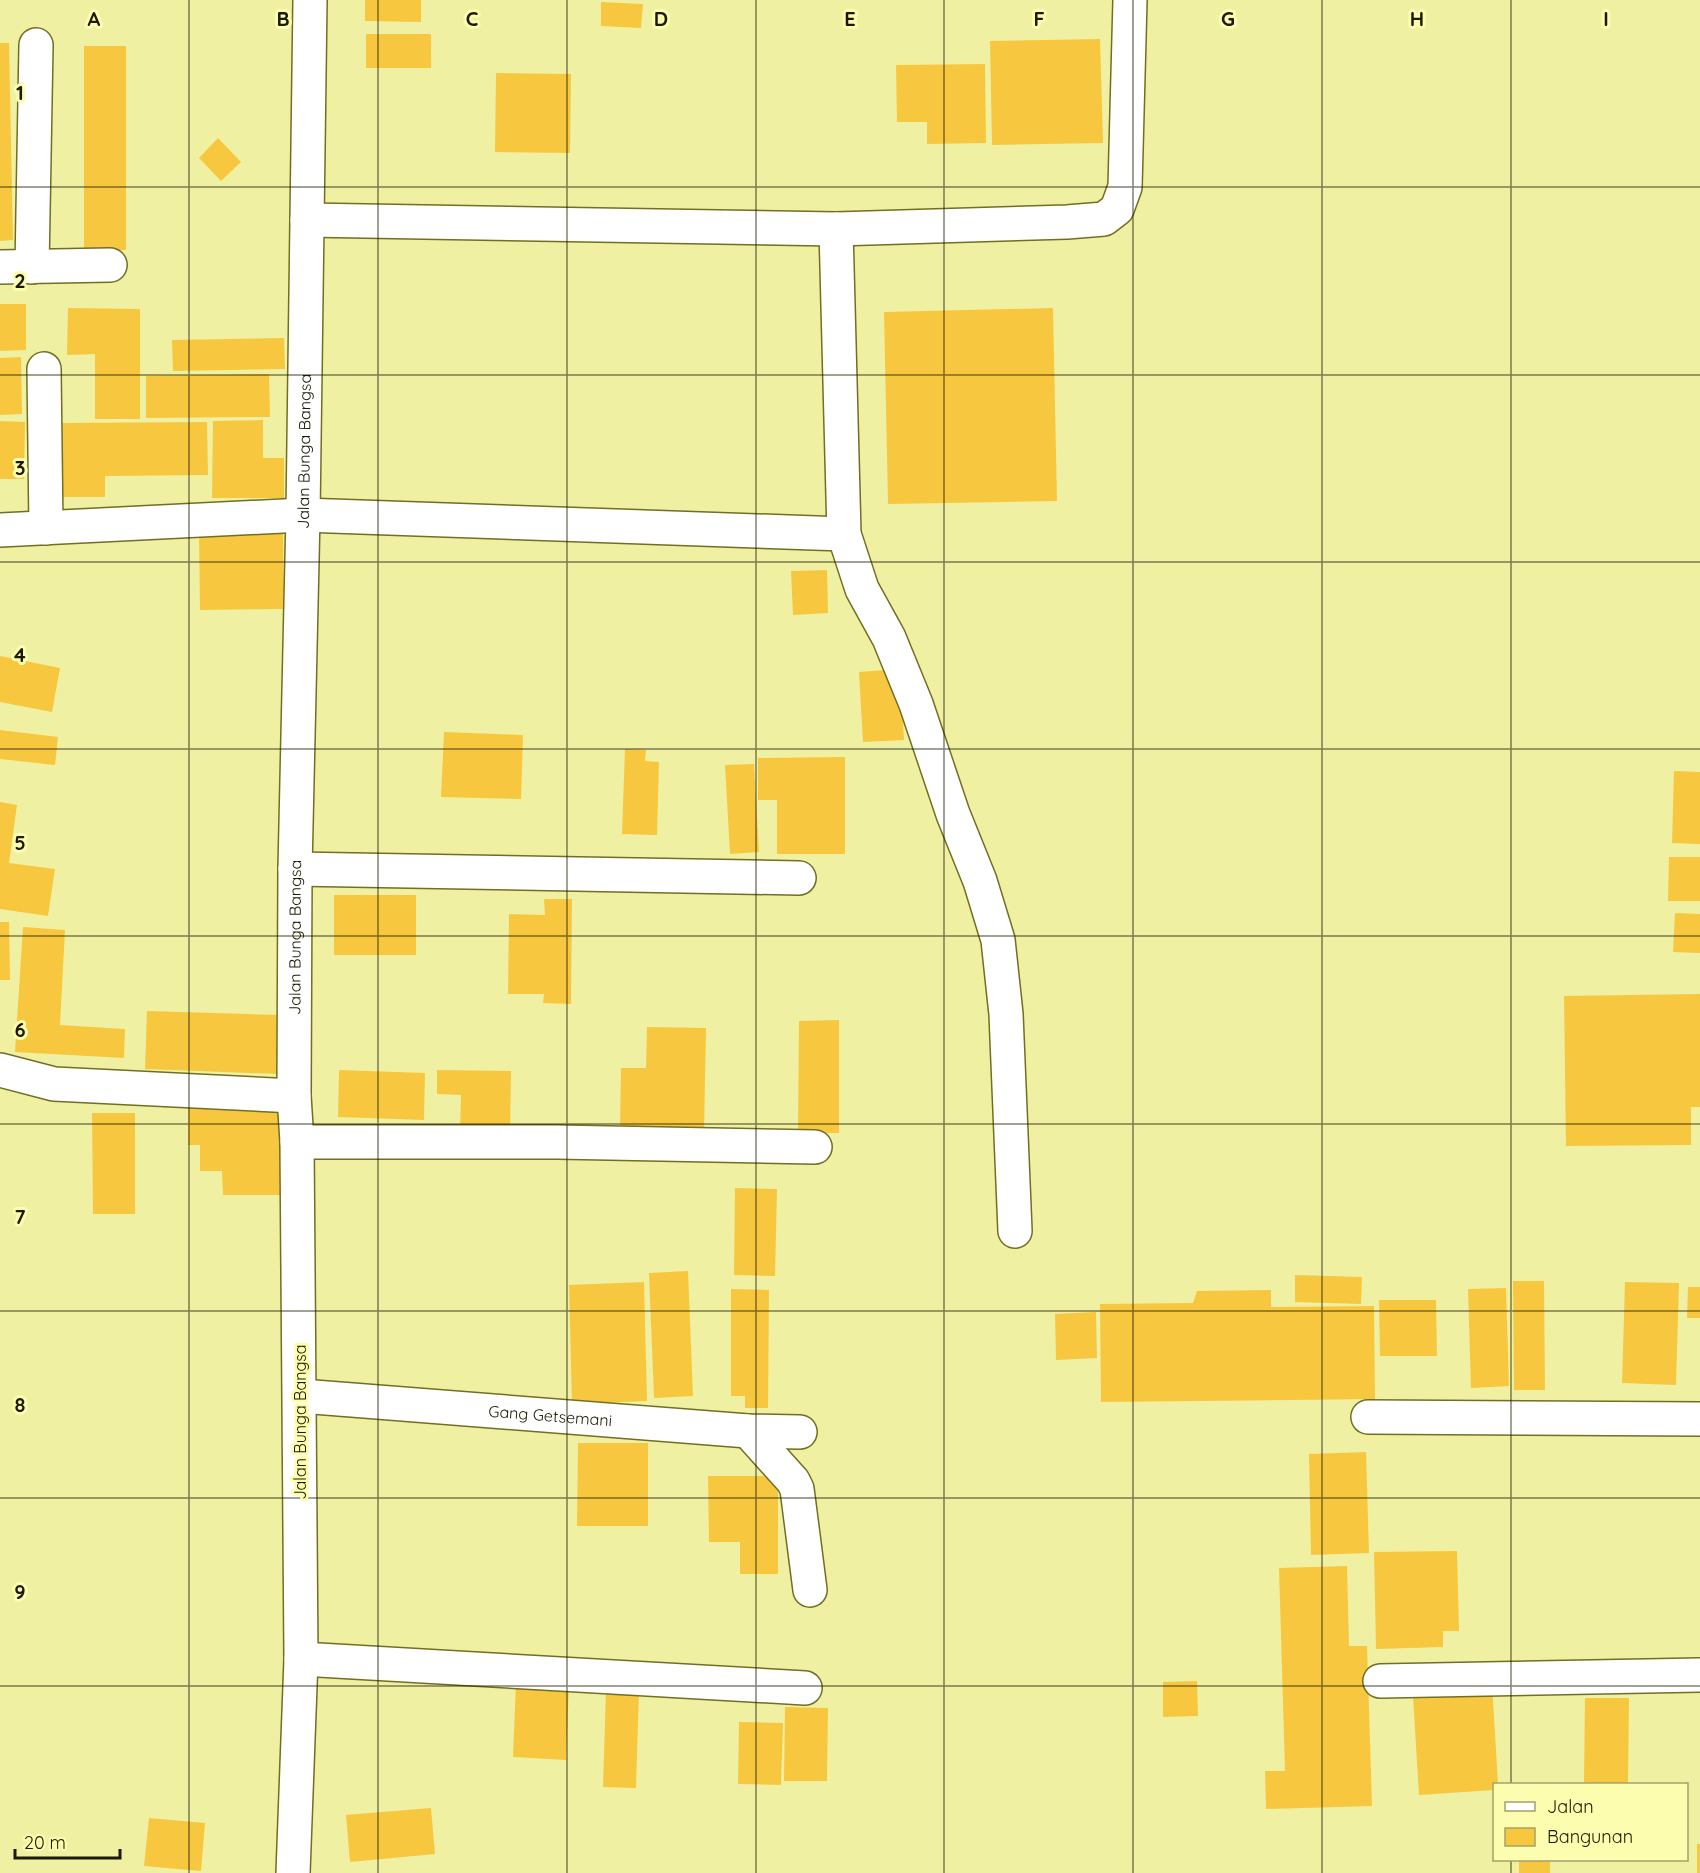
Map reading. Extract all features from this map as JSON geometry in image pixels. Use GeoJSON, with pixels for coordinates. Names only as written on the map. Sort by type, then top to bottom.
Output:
{"type":"FeatureCollection","features":[{"type":"Feature","properties":{"kind":"street","name":"Jalan Bunga Bangsa"},"geometry":{"type":"LineString","coordinates":[[293,1873],[301,1659],[301,1396],[297,1142],[294,1096],[295,869],[308,220],[309,0]]}},
{"type":"Feature","properties":{"kind":"street"},"geometry":{"type":"LineString","coordinates":[[308,220],[836,229],[1104,219],[1117,209],[1125,187],[1130,0]]}},
{"type":"Feature","properties":{"kind":"street"},"geometry":{"type":"LineString","coordinates":[[32,267],[36,45]]}},
{"type":"Feature","properties":{"kind":"street"},"geometry":{"type":"LineString","coordinates":[[836,229],[844,534],[862,589],[889,638],[916,704],[953,814],[980,881],[998,940],[1006,1014],[1015,1231]]}},
{"type":"Feature","properties":{"kind":"street"},"geometry":{"type":"LineString","coordinates":[[0,267],[110,265]]}},
{"type":"Feature","properties":{"kind":"street"},"geometry":{"type":"LineString","coordinates":[[44,369],[46,528]]}},
{"type":"Feature","properties":{"kind":"street"},"geometry":{"type":"LineString","coordinates":[[0,530],[303,515],[844,534]]}},
{"type":"Feature","properties":{"kind":"street"},"geometry":{"type":"LineString","coordinates":[[295,869],[799,878]]}},
{"type":"Feature","properties":{"kind":"street"},"geometry":{"type":"LineString","coordinates":[[0,1070],[35,1080],[66,1085],[294,1096]]}},
{"type":"Feature","properties":{"kind":"street"},"geometry":{"type":"LineString","coordinates":[[297,1142],[557,1142],[815,1146]]}},
{"type":"Feature","properties":{"kind":"street","name":"Gang Getsemani"},"geometry":{"type":"LineString","coordinates":[[301,1396],[748,1431],[800,1432]]}},
{"type":"Feature","properties":{"kind":"street"},"geometry":{"type":"LineString","coordinates":[[1368,1417],[1700,1419]]}},
{"type":"Feature","properties":{"kind":"street"},"geometry":{"type":"LineString","coordinates":[[748,1431],[793,1481],[797,1489],[810,1590]]}},
{"type":"Feature","properties":{"kind":"street"},"geometry":{"type":"LineString","coordinates":[[301,1659],[805,1688]]}},
{"type":"Feature","properties":{"kind":"street"},"geometry":{"type":"LineString","coordinates":[[1380,1681],[1700,1675]]}},
{"type":"Feature","properties":{"kind":"building"},"geometry":{"type":"Polygon","coordinates":[[[365,0],[421,0],[421,22],[365,21],[365,0]]]}},
{"type":"Feature","properties":{"kind":"building"},"geometry":{"type":"Polygon","coordinates":[[[601,2],[643,4],[641,28],[601,26],[601,2]]]}},
{"type":"Feature","properties":{"kind":"building"},"geometry":{"type":"Polygon","coordinates":[[[366,34],[431,34],[431,68],[366,68],[366,34]]]}},
{"type":"Feature","properties":{"kind":"building"},"geometry":{"type":"Polygon","coordinates":[[[1100,39],[1103,143],[992,145],[990,41],[1100,39]]]}},
{"type":"Feature","properties":{"kind":"building"},"geometry":{"type":"Polygon","coordinates":[[[0,43],[9,43],[13,240],[0,241],[0,43]]]}},
{"type":"Feature","properties":{"kind":"building"},"geometry":{"type":"Polygon","coordinates":[[[84,46],[126,46],[126,250],[84,250],[84,46]]]}},
{"type":"Feature","properties":{"kind":"building"},"geometry":{"type":"Polygon","coordinates":[[[985,64],[986,143],[927,144],[927,122],[897,122],[896,65],[985,64]]]}},
{"type":"Feature","properties":{"kind":"building"},"geometry":{"type":"Polygon","coordinates":[[[496,73],[571,74],[570,153],[495,152],[496,73]]]}},
{"type":"Feature","properties":{"kind":"building"},"geometry":{"type":"Polygon","coordinates":[[[218,138],[241,162],[221,181],[199,158],[218,138]]]}},
{"type":"Feature","properties":{"kind":"building"},"geometry":{"type":"Polygon","coordinates":[[[0,304],[26,304],[26,350],[0,351],[0,304]]]}},
{"type":"Feature","properties":{"kind":"building"},"geometry":{"type":"Polygon","coordinates":[[[68,308],[140,309],[140,419],[95,419],[95,354],[67,355],[68,308]]]}},
{"type":"Feature","properties":{"kind":"building"},"geometry":{"type":"Polygon","coordinates":[[[1053,308],[1057,501],[888,504],[884,312],[1053,308]]]}},
{"type":"Feature","properties":{"kind":"building"},"geometry":{"type":"Polygon","coordinates":[[[284,338],[285,369],[173,371],[172,340],[284,338]]]}},
{"type":"Feature","properties":{"kind":"building"},"geometry":{"type":"Polygon","coordinates":[[[21,357],[22,414],[0,415],[0,358],[21,357]]]}},
{"type":"Feature","properties":{"kind":"building"},"geometry":{"type":"Polygon","coordinates":[[[269,374],[270,417],[146,418],[146,376],[269,374]]]}},
{"type":"Feature","properties":{"kind":"building"},"geometry":{"type":"Polygon","coordinates":[[[263,420],[263,458],[284,458],[284,498],[212,498],[213,421],[263,420]]]}},
{"type":"Feature","properties":{"kind":"building"},"geometry":{"type":"Polygon","coordinates":[[[0,421],[25,422],[24,479],[0,479],[0,421]]]}},
{"type":"Feature","properties":{"kind":"building"},"geometry":{"type":"Polygon","coordinates":[[[207,422],[208,475],[105,476],[105,497],[58,497],[57,423],[207,422]]]}},
{"type":"Feature","properties":{"kind":"building"},"geometry":{"type":"Polygon","coordinates":[[[283,529],[284,609],[200,610],[199,530],[283,529]]]}},
{"type":"Feature","properties":{"kind":"building"},"geometry":{"type":"Polygon","coordinates":[[[827,570],[828,613],[793,615],[791,571],[827,570]]]}},
{"type":"Feature","properties":{"kind":"building"},"geometry":{"type":"Polygon","coordinates":[[[0,656],[60,668],[52,712],[0,702],[0,656]]]}},
{"type":"Feature","properties":{"kind":"building"},"geometry":{"type":"Polygon","coordinates":[[[900,669],[904,740],[863,742],[859,672],[900,669]]]}},
{"type":"Feature","properties":{"kind":"building"},"geometry":{"type":"Polygon","coordinates":[[[0,730],[58,737],[55,765],[0,759],[0,730]]]}},
{"type":"Feature","properties":{"kind":"building"},"geometry":{"type":"Polygon","coordinates":[[[444,732],[523,735],[521,799],[441,797],[444,732]]]}},
{"type":"Feature","properties":{"kind":"building"},"geometry":{"type":"Polygon","coordinates":[[[625,749],[646,750],[645,761],[659,762],[657,835],[622,834],[625,749]]]}},
{"type":"Feature","properties":{"kind":"building"},"geometry":{"type":"Polygon","coordinates":[[[845,757],[845,854],[777,854],[777,800],[758,800],[758,758],[845,757]]]}},
{"type":"Feature","properties":{"kind":"building"},"geometry":{"type":"Polygon","coordinates":[[[754,764],[759,852],[730,854],[725,765],[754,764]]]}},
{"type":"Feature","properties":{"kind":"building"},"geometry":{"type":"Polygon","coordinates":[[[1674,771],[1700,772],[1700,844],[1672,843],[1674,771]]]}},
{"type":"Feature","properties":{"kind":"building"},"geometry":{"type":"Polygon","coordinates":[[[0,802],[17,805],[9,863],[55,869],[48,916],[0,909],[0,802]]]}},
{"type":"Feature","properties":{"kind":"building"},"geometry":{"type":"Polygon","coordinates":[[[1669,857],[1700,857],[1700,901],[1668,901],[1669,857]]]}},
{"type":"Feature","properties":{"kind":"building"},"geometry":{"type":"Polygon","coordinates":[[[334,895],[416,895],[416,955],[334,955],[334,895]]]}},
{"type":"Feature","properties":{"kind":"building"},"geometry":{"type":"Polygon","coordinates":[[[544,899],[572,899],[571,1004],[543,1003],[544,994],[508,994],[509,914],[545,915],[544,899]]]}},
{"type":"Feature","properties":{"kind":"building"},"geometry":{"type":"Polygon","coordinates":[[[1675,913],[1700,914],[1700,953],[1673,952],[1675,913]]]}},
{"type":"Feature","properties":{"kind":"building"},"geometry":{"type":"Polygon","coordinates":[[[0,922],[9,922],[10,980],[0,980],[0,922]]]}},
{"type":"Feature","properties":{"kind":"building"},"geometry":{"type":"Polygon","coordinates":[[[23,927],[65,930],[60,1025],[125,1029],[124,1058],[15,1052],[23,927]]]}},
{"type":"Feature","properties":{"kind":"building"},"geometry":{"type":"Polygon","coordinates":[[[1700,994],[1700,1107],[1691,1107],[1691,1145],[1566,1146],[1564,996],[1700,994]]]}},
{"type":"Feature","properties":{"kind":"building"},"geometry":{"type":"Polygon","coordinates":[[[147,1011],[279,1015],[278,1074],[145,1069],[147,1011]]]}},
{"type":"Feature","properties":{"kind":"building"},"geometry":{"type":"Polygon","coordinates":[[[839,1020],[839,1133],[798,1133],[799,1021],[839,1020]]]}},
{"type":"Feature","properties":{"kind":"building"},"geometry":{"type":"Polygon","coordinates":[[[647,1027],[706,1028],[704,1132],[620,1131],[621,1068],[646,1068],[647,1027]]]}},
{"type":"Feature","properties":{"kind":"building"},"geometry":{"type":"Polygon","coordinates":[[[339,1070],[425,1073],[424,1120],[338,1117],[339,1070]]]}},
{"type":"Feature","properties":{"kind":"building"},"geometry":{"type":"Polygon","coordinates":[[[437,1070],[511,1071],[510,1133],[460,1132],[461,1095],[437,1094],[437,1070]]]}},
{"type":"Feature","properties":{"kind":"building"},"geometry":{"type":"Polygon","coordinates":[[[188,1104],[280,1104],[280,1195],[223,1195],[222,1171],[200,1171],[200,1145],[188,1145],[188,1104]]]}},
{"type":"Feature","properties":{"kind":"building"},"geometry":{"type":"Polygon","coordinates":[[[92,1113],[135,1113],[135,1214],[93,1214],[92,1113]]]}},
{"type":"Feature","properties":{"kind":"building"},"geometry":{"type":"Polygon","coordinates":[[[735,1188],[777,1189],[775,1276],[734,1275],[735,1188]]]}},
{"type":"Feature","properties":{"kind":"building"},"geometry":{"type":"Polygon","coordinates":[[[688,1271],[693,1396],[654,1398],[649,1273],[688,1271]]]}},
{"type":"Feature","properties":{"kind":"building"},"geometry":{"type":"Polygon","coordinates":[[[1295,1275],[1362,1277],[1361,1304],[1295,1302],[1295,1275]]]}},
{"type":"Feature","properties":{"kind":"building"},"geometry":{"type":"Polygon","coordinates":[[[1513,1281],[1544,1281],[1545,1390],[1514,1390],[1513,1281]]]}},
{"type":"Feature","properties":{"kind":"building"},"geometry":{"type":"Polygon","coordinates":[[[644,1282],[647,1401],[572,1404],[569,1285],[644,1282]]]}},
{"type":"Feature","properties":{"kind":"building"},"geometry":{"type":"Polygon","coordinates":[[[1625,1282],[1679,1283],[1676,1385],[1622,1383],[1625,1282]]]}},
{"type":"Feature","properties":{"kind":"building"},"geometry":{"type":"Polygon","coordinates":[[[1688,1287],[1700,1287],[1700,1318],[1687,1318],[1688,1287]]]}},
{"type":"Feature","properties":{"kind":"building"},"geometry":{"type":"Polygon","coordinates":[[[1506,1288],[1509,1386],[1471,1388],[1468,1289],[1506,1288]]]}},
{"type":"Feature","properties":{"kind":"building"},"geometry":{"type":"Polygon","coordinates":[[[731,1289],[769,1290],[768,1408],[745,1408],[745,1396],[731,1396],[731,1289]]]}},
{"type":"Feature","properties":{"kind":"building"},"geometry":{"type":"Polygon","coordinates":[[[1271,1290],[1271,1307],[1374,1306],[1375,1399],[1101,1402],[1100,1304],[1193,1303],[1197,1291],[1271,1290]]]}},
{"type":"Feature","properties":{"kind":"building"},"geometry":{"type":"Polygon","coordinates":[[[1379,1300],[1436,1300],[1437,1356],[1380,1356],[1379,1300]]]}},
{"type":"Feature","properties":{"kind":"building"},"geometry":{"type":"Polygon","coordinates":[[[1096,1312],[1097,1358],[1056,1360],[1055,1314],[1096,1312]]]}},
{"type":"Feature","properties":{"kind":"building"},"geometry":{"type":"Polygon","coordinates":[[[578,1443],[648,1443],[648,1526],[577,1526],[578,1443]]]}},
{"type":"Feature","properties":{"kind":"building"},"geometry":{"type":"Polygon","coordinates":[[[1366,1452],[1369,1553],[1311,1555],[1309,1454],[1366,1452]]]}},
{"type":"Feature","properties":{"kind":"building"},"geometry":{"type":"Polygon","coordinates":[[[708,1476],[778,1476],[778,1574],[740,1574],[740,1542],[709,1542],[708,1476]]]}},
{"type":"Feature","properties":{"kind":"building"},"geometry":{"type":"Polygon","coordinates":[[[1457,1551],[1459,1631],[1443,1631],[1443,1647],[1376,1649],[1374,1552],[1457,1551]]]}},
{"type":"Feature","properties":{"kind":"building"},"geometry":{"type":"Polygon","coordinates":[[[1347,1566],[1349,1646],[1367,1646],[1372,1806],[1266,1809],[1265,1771],[1285,1771],[1279,1568],[1347,1566]]]}},
{"type":"Feature","properties":{"kind":"building"},"geometry":{"type":"Polygon","coordinates":[[[1197,1681],[1198,1716],[1163,1717],[1163,1682],[1197,1681]]]}},
{"type":"Feature","properties":{"kind":"building"},"geometry":{"type":"Polygon","coordinates":[[[516,1682],[569,1684],[566,1760],[513,1757],[516,1682]]]}},
{"type":"Feature","properties":{"kind":"building"},"geometry":{"type":"Polygon","coordinates":[[[1492,1683],[1498,1783],[1493,1783],[1493,1790],[1419,1795],[1413,1696],[1492,1683]]]}},
{"type":"Feature","properties":{"kind":"building"},"geometry":{"type":"Polygon","coordinates":[[[606,1690],[639,1691],[636,1788],[603,1787],[606,1690]]]}},
{"type":"Feature","properties":{"kind":"building"},"geometry":{"type":"Polygon","coordinates":[[[1585,1698],[1629,1698],[1628,1783],[1584,1783],[1585,1698]]]}},
{"type":"Feature","properties":{"kind":"building"},"geometry":{"type":"Polygon","coordinates":[[[785,1707],[828,1708],[827,1781],[784,1781],[785,1707]]]}},
{"type":"Feature","properties":{"kind":"building"},"geometry":{"type":"Polygon","coordinates":[[[739,1722],[783,1723],[781,1785],[738,1784],[739,1722]]]}},
{"type":"Feature","properties":{"kind":"building"},"geometry":{"type":"Polygon","coordinates":[[[431,1808],[435,1854],[350,1862],[346,1815],[431,1808]]]}},
{"type":"Feature","properties":{"kind":"building"},"geometry":{"type":"Polygon","coordinates":[[[149,1818],[205,1823],[201,1871],[144,1866],[149,1818]]]}},
{"type":"Feature","properties":{"kind":"building"},"geometry":{"type":"Polygon","coordinates":[[[1697,1844],[1700,1844],[1700,1873],[1697,1873],[1697,1844]]]}},
{"type":"Feature","properties":{"kind":"building"},"geometry":{"type":"Polygon","coordinates":[[[1519,1861],[1550,1861],[1550,1873],[1519,1873],[1519,1861]]]}}]}
